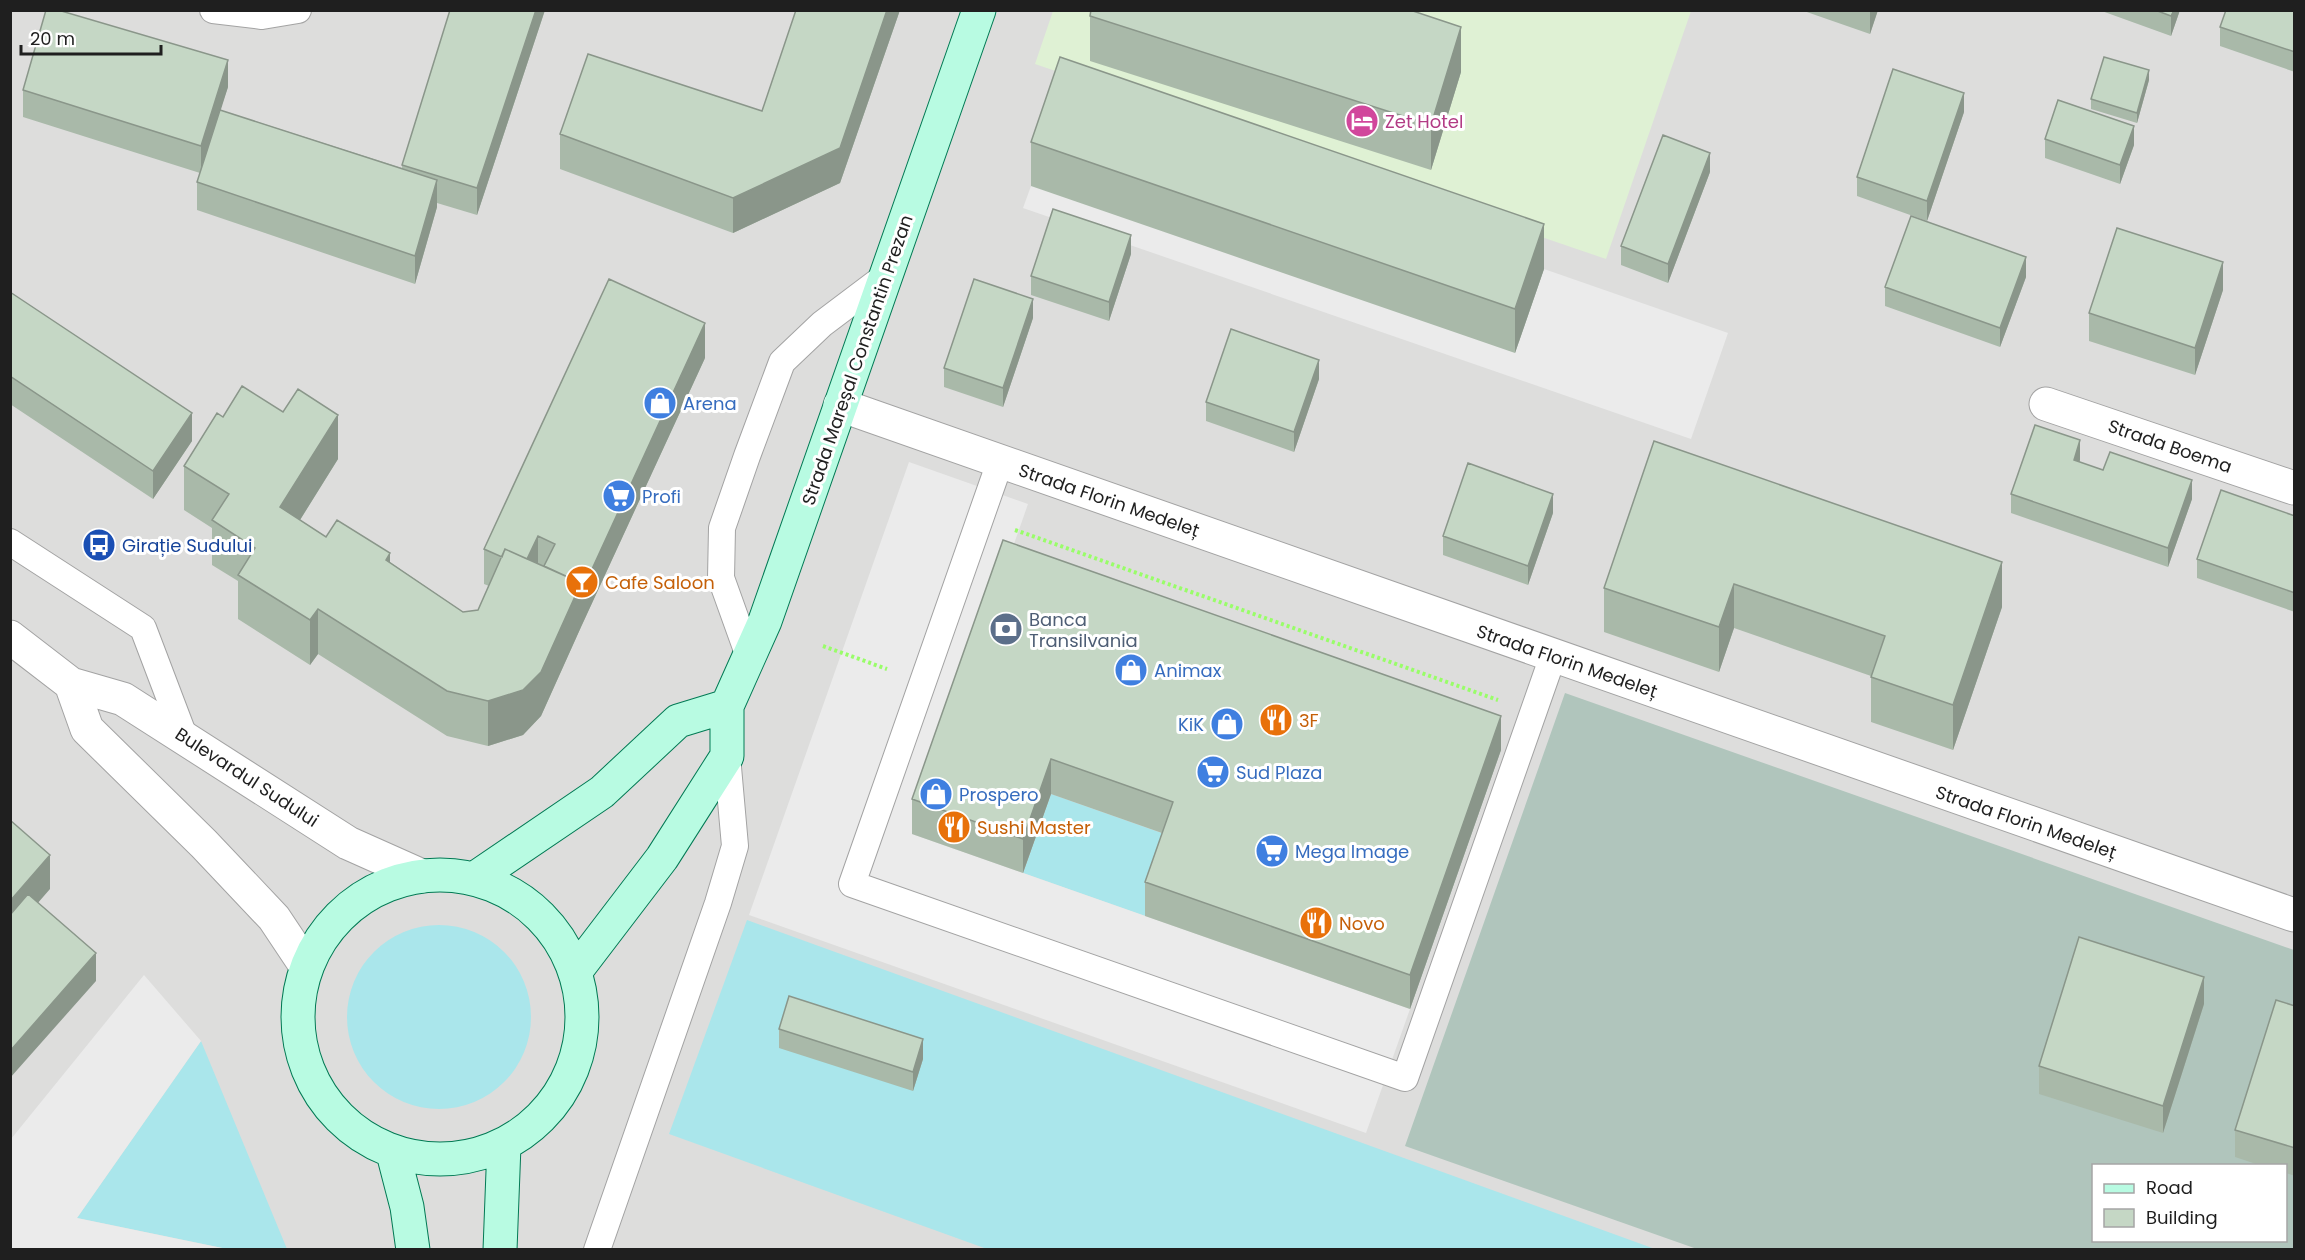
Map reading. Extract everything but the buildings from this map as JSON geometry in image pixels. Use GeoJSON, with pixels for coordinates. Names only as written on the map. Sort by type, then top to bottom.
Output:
{"type":"FeatureCollection","features":[{"type":"Feature","properties":{"kind":"main road","name":"Strada Mareșal Constantin Prezan"},"geometry":{"type":"LineString","coordinates":[[727,756],[727,706],[765,621],[979,10]]}},
{"type":"Feature","properties":{"kind":"main road"},"geometry":{"type":"LineString","coordinates":[[474,879],[602,792],[678,721],[727,706]]}},
{"type":"Feature","properties":{"kind":"main road"},"geometry":{"type":"LineString","coordinates":[[575,972],[662,858],[727,756]]}},
{"type":"Feature","properties":{"kind":"main road"},"geometry":{"type":"LineString","coordinates":[[448,874],[474,879],[518,897],[553,929],[575,972],[583,1012],[578,1053],[562,1090],[556,1098],[537,1122],[504,1145],[468,1158],[430,1160],[393,1153],[353,1131],[322,1098],[302,1057],[298,1011],[306,966],[325,933],[351,905],[385,885],[422,876],[448,874]]}},
{"type":"Feature","properties":{"kind":"main road"},"geometry":{"type":"LineString","coordinates":[[500,1250],[504,1145]]}},
{"type":"Feature","properties":{"kind":"main road"},"geometry":{"type":"LineString","coordinates":[[393,1153],[407,1207],[413,1250]]}},
{"type":"Feature","properties":{"kind":"street","name":"Strada Boema"},"geometry":{"type":"LineString","coordinates":[[2046,404],[2295,488]]}},
{"type":"Feature","properties":{"kind":"street","name":"Strada Florin Medeleț"},"geometry":{"type":"LineString","coordinates":[[840,405],[2295,915]]}},
{"type":"Feature","properties":{"kind":"street","name":"Bulevardul Sudului"},"geometry":{"type":"LineString","coordinates":[[19,648],[71,684],[123,699],[348,843],[422,876]]}},
{"type":"Feature","properties":{"kind":"street"},"geometry":{"type":"LineString","coordinates":[[71,684],[87,729],[204,844],[274,918],[306,966]]}},
{"type":"Feature","properties":{"kind":"lane"},"geometry":{"type":"LineString","coordinates":[[213,10],[262,16],[298,10]]}},
{"type":"Feature","properties":{"kind":"lane"},"geometry":{"type":"LineString","coordinates":[[749,656],[721,578],[722,528],[747,456],[782,362],[822,324],[887,275]]}},
{"type":"Feature","properties":{"kind":"lane"},"geometry":{"type":"LineString","coordinates":[[1000,462],[852,884],[1405,1078],[1553,656]]}},
{"type":"Feature","properties":{"kind":"lane"},"geometry":{"type":"LineString","coordinates":[[10,542],[143,628],[184,736]]}},
{"type":"Feature","properties":{"kind":"lane"},"geometry":{"type":"LineString","coordinates":[[597,1250],[718,903],[735,846],[727,756]]}},
{"type":"Feature","properties":{"kind":"path"},"geometry":{"type":"LineString","coordinates":[[980,518],[1533,712]]}},
{"type":"Feature","properties":{"kind":"shaded area"},"geometry":{"type":"Polygon","coordinates":[[[10,11],[2294,11],[2294,1249],[11,1249],[10,11]]]}},
{"type":"Feature","properties":{"kind":"shaded area"},"geometry":{"type":"Polygon","coordinates":[[[1053,11],[1691,11],[1606,259],[1035,64],[1053,11]]]}},
{"type":"Feature","properties":{"kind":"shaded area"},"geometry":{"type":"Polygon","coordinates":[[[1035,175],[1519,342],[1544,269],[1728,333],[1691,439],[1023,208],[1035,175]]]}},
{"type":"Feature","properties":{"kind":"shaded area"},"geometry":{"type":"Polygon","coordinates":[[[909,462],[1028,504],[912,834],[1410,1009],[1366,1133],[749,915],[909,462]]]}},
{"type":"Feature","properties":{"kind":"shaded area"},"geometry":{"type":"Polygon","coordinates":[[[1565,693],[2294,950],[2294,1249],[1697,1249],[1405,1146],[1565,693]]]}},
{"type":"Feature","properties":{"kind":"shaded area"},"geometry":{"type":"Polygon","coordinates":[[[1051,794],[1173,837],[1145,916],[1023,873],[1051,794]]]}},
{"type":"Feature","properties":{"kind":"shaded area"},"geometry":{"type":"Polygon","coordinates":[[[747,920],[1655,1249],[987,1249],[669,1134],[747,920]]]}},
{"type":"Feature","properties":{"kind":"shaded area"},"geometry":{"type":"Polygon","coordinates":[[[439,925],[457,926],[474,932],[490,940],[504,952],[516,966],[524,982],[530,999],[530,1035],[524,1052],[516,1068],[504,1082],[490,1094],[474,1102],[457,1108],[439,1109],[421,1108],[404,1102],[388,1094],[374,1082],[362,1068],[354,1052],[348,1035],[347,1017],[348,999],[354,982],[362,966],[374,952],[388,940],[404,932],[421,926],[439,925]]]}},
{"type":"Feature","properties":{"kind":"shaded area"},"geometry":{"type":"Polygon","coordinates":[[[144,975],[201,1041],[77,1218],[227,1249],[11,1249],[11,1139],[144,975]]]}},
{"type":"Feature","properties":{"kind":"shaded area"},"geometry":{"type":"Polygon","coordinates":[[[201,1041],[287,1249],[227,1249],[77,1218],[201,1041]]]}},
{"type":"Feature","properties":{"kind":"place","name":"Zet Hotel"},"geometry":{"type":"Point","coordinates":[1362,121]}},
{"type":"Feature","properties":{"kind":"place","name":"Arena"},"geometry":{"type":"Point","coordinates":[660,403]}},
{"type":"Feature","properties":{"kind":"place","name":"Profi"},"geometry":{"type":"Point","coordinates":[619,496]}},
{"type":"Feature","properties":{"kind":"place","name":"Girație Sudului"},"geometry":{"type":"Point","coordinates":[99,545]}},
{"type":"Feature","properties":{"kind":"place","name":"Cafe Saloon"},"geometry":{"type":"Point","coordinates":[582,582]}},
{"type":"Feature","properties":{"kind":"place","name":"Banca Transilvania"},"geometry":{"type":"Point","coordinates":[1006,629]}},
{"type":"Feature","properties":{"kind":"place","name":"Animax"},"geometry":{"type":"Point","coordinates":[1131,670]}},
{"type":"Feature","properties":{"kind":"place","name":"3F"},"geometry":{"type":"Point","coordinates":[1276,720]}},
{"type":"Feature","properties":{"kind":"place","name":"KiK"},"geometry":{"type":"Point","coordinates":[1227,724]}},
{"type":"Feature","properties":{"kind":"place","name":"Sud Plaza"},"geometry":{"type":"Point","coordinates":[1213,772]}},
{"type":"Feature","properties":{"kind":"place","name":"Prospero"},"geometry":{"type":"Point","coordinates":[936,794]}},
{"type":"Feature","properties":{"kind":"place","name":"Sushi Master"},"geometry":{"type":"Point","coordinates":[954,827]}},
{"type":"Feature","properties":{"kind":"place","name":"Mega Image"},"geometry":{"type":"Point","coordinates":[1272,851]}},
{"type":"Feature","properties":{"kind":"place","name":"Novo"},"geometry":{"type":"Point","coordinates":[1316,923]}}]}
